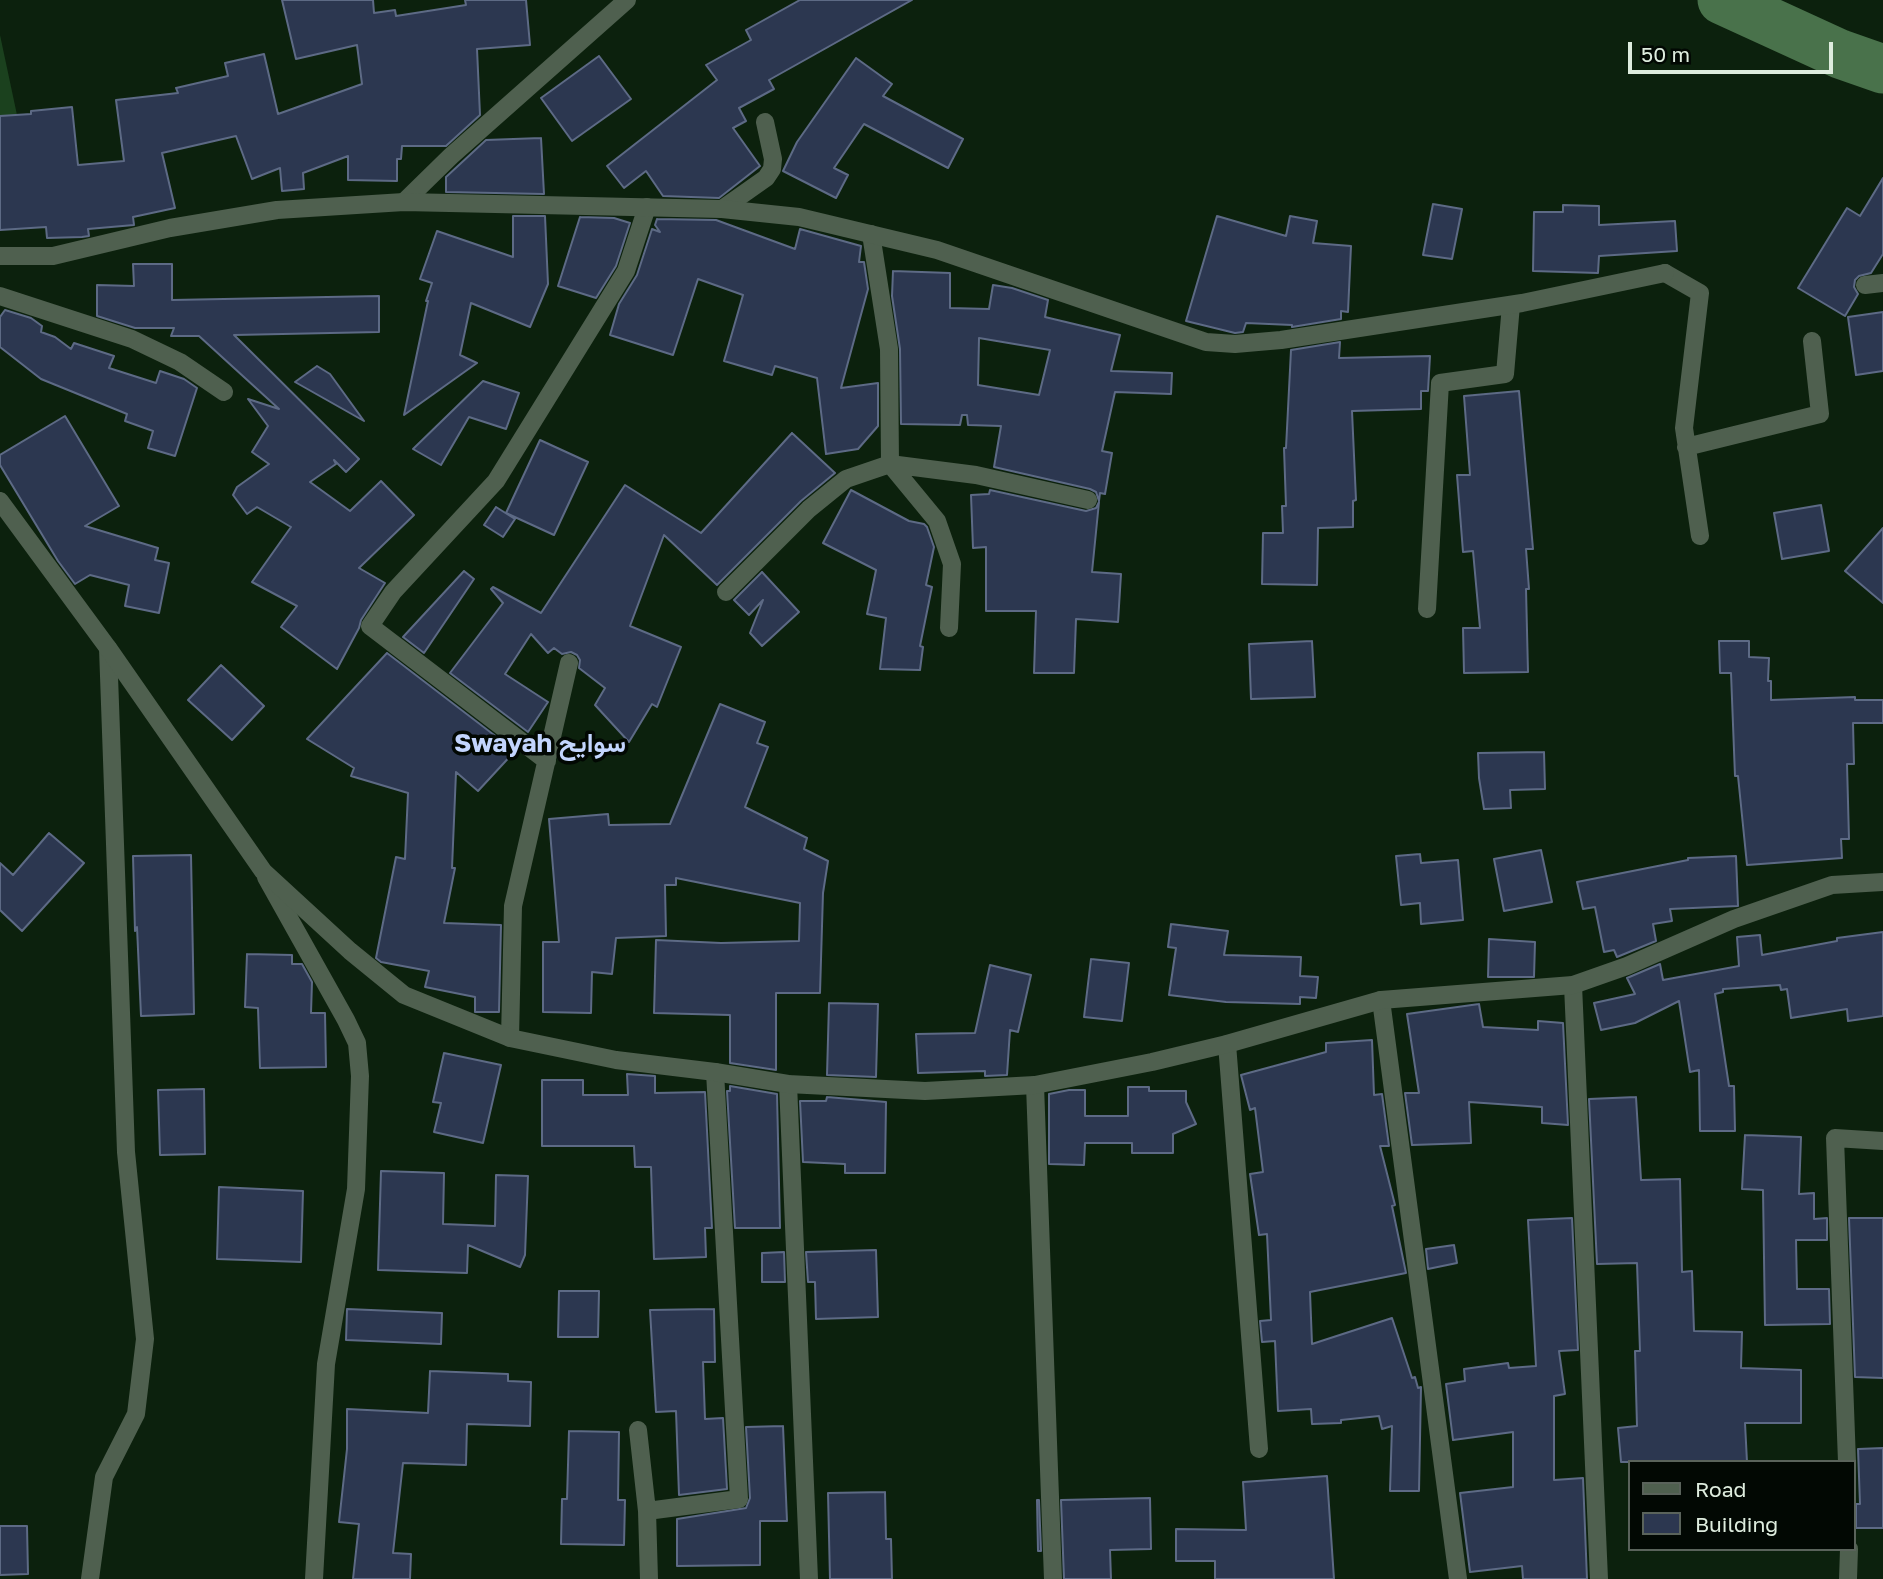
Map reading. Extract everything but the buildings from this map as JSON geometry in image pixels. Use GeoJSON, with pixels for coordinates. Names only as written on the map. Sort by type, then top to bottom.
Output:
{"type":"FeatureCollection","features":[{"type":"Feature","properties":{"kind":"street"},"geometry":{"type":"LineString","coordinates":[[404,202],[627,0]]}},
{"type":"Feature","properties":{"kind":"street"},"geometry":{"type":"LineString","coordinates":[[722,209],[766,178],[772,169],[774,159],[765,122]]}},
{"type":"Feature","properties":{"kind":"street"},"geometry":{"type":"LineString","coordinates":[[0,256],[53,256],[170,229],[277,210],[404,202],[722,209],[799,217],[937,250],[1206,342],[1235,344],[1281,340],[1511,305],[1665,273],[1700,293],[1684,428],[1700,536]]}},
{"type":"Feature","properties":{"kind":"street"},"geometry":{"type":"LineString","coordinates":[[547,761],[370,626],[393,592],[496,481],[626,271],[647,207]]}},
{"type":"Feature","properties":{"kind":"street"},"geometry":{"type":"LineString","coordinates":[[871,234],[889,349],[890,464],[937,521],[952,564],[949,628]]}},
{"type":"Feature","properties":{"kind":"street"},"geometry":{"type":"LineString","coordinates":[[0,296],[132,339],[180,362],[224,392]]}},
{"type":"Feature","properties":{"kind":"street"},"geometry":{"type":"LineString","coordinates":[[1427,609],[1440,383],[1505,374],[1511,305]]}},
{"type":"Feature","properties":{"kind":"street"},"geometry":{"type":"LineString","coordinates":[[1686,447],[1820,414],[1812,341]]}},
{"type":"Feature","properties":{"kind":"street"},"geometry":{"type":"LineString","coordinates":[[726,592],[809,509],[846,479],[890,464],[976,475],[1088,500]]}},
{"type":"Feature","properties":{"kind":"street"},"geometry":{"type":"LineString","coordinates":[[0,501],[108,648],[263,871],[357,1043],[360,1076],[356,1189],[326,1364],[314,1579]]}},
{"type":"Feature","properties":{"kind":"street"},"geometry":{"type":"LineString","coordinates":[[90,1579],[104,1477],[136,1414],[145,1339],[126,1152],[108,648]]}},
{"type":"Feature","properties":{"kind":"street"},"geometry":{"type":"LineString","coordinates":[[510,1038],[513,906],[569,663]]}},
{"type":"Feature","properties":{"kind":"street"},"geometry":{"type":"LineString","coordinates":[[263,871],[350,951],[404,995],[510,1038],[616,1060],[788,1084],[925,1091],[1035,1085],[1152,1062],[1227,1044],[1381,1000],[1573,985],[1627,966],[1734,919],[1832,886],[1883,882]]}},
{"type":"Feature","properties":{"kind":"street"},"geometry":{"type":"LineString","coordinates":[[1573,985],[1599,1579]]}},
{"type":"Feature","properties":{"kind":"street"},"geometry":{"type":"LineString","coordinates":[[1381,1000],[1458,1579]]}},
{"type":"Feature","properties":{"kind":"street"},"geometry":{"type":"LineString","coordinates":[[1227,1044],[1259,1449]]}},
{"type":"Feature","properties":{"kind":"street"},"geometry":{"type":"LineString","coordinates":[[647,1511],[739,1499],[715,1072]]}},
{"type":"Feature","properties":{"kind":"street"},"geometry":{"type":"LineString","coordinates":[[788,1084],[809,1579]]}},
{"type":"Feature","properties":{"kind":"street"},"geometry":{"type":"LineString","coordinates":[[1035,1085],[1054,1579]]}},
{"type":"Feature","properties":{"kind":"street"},"geometry":{"type":"LineString","coordinates":[[1847,1460],[1835,1138],[1883,1141]]}},
{"type":"Feature","properties":{"kind":"street"},"geometry":{"type":"LineString","coordinates":[[638,1430],[647,1511],[649,1579]]}},
{"type":"Feature","properties":{"kind":"street"},"geometry":{"type":"LineString","coordinates":[[1848,1579],[1849,1551]]}},
{"type":"Feature","properties":{"kind":"green space"},"geometry":{"type":"Polygon","coordinates":[[[0,35],[17,115],[0,117],[0,35]]]}},
{"type":"Feature","properties":{"kind":"waterway"},"geometry":{"type":"LineString","coordinates":[[1722,0],[1840,54],[1883,69]]}},
{"type":"Feature","properties":{"kind":"district","name":"Swayah سوايح"},"geometry":{"type":"Point","coordinates":[540,744]}}]}
